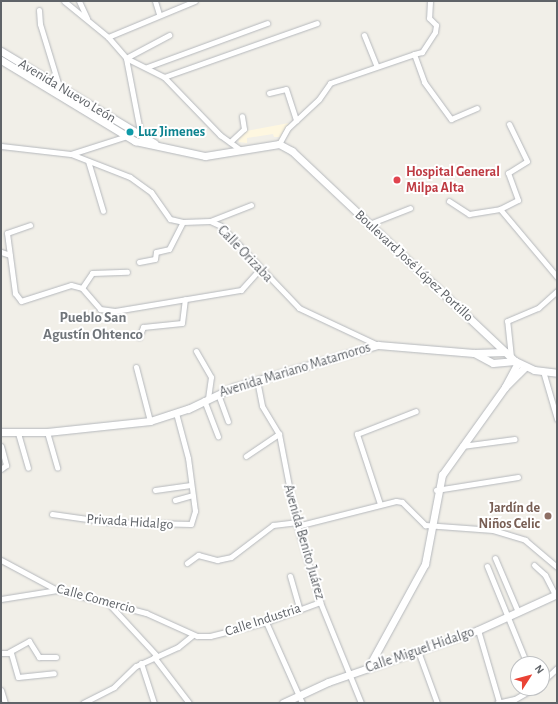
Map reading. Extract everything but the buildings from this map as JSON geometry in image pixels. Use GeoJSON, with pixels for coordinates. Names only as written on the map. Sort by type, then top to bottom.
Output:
{"type":"FeatureCollection","features":[{"type":"Feature","properties":{"kind":"street"},"geometry":{"type":"LineString","coordinates":[[64,1],[108,37],[126,58],[164,76],[230,142],[240,150]]}},
{"type":"Feature","properties":{"kind":"street"},"geometry":{"type":"LineString","coordinates":[[79,1],[87,19]]}},
{"type":"Feature","properties":{"kind":"street"},"geometry":{"type":"LineString","coordinates":[[155,1],[159,14]]}},
{"type":"Feature","properties":{"kind":"street"},"geometry":{"type":"LineString","coordinates":[[108,37],[159,14],[195,1]]}},
{"type":"Feature","properties":{"kind":"street"},"geometry":{"type":"LineString","coordinates":[[279,144],[296,120],[319,99],[330,82],[376,65],[422,52],[435,32],[436,25],[429,18],[430,1]]}},
{"type":"Feature","properties":{"kind":"street"},"geometry":{"type":"LineString","coordinates":[[39,10],[40,24],[59,87]]}},
{"type":"Feature","properties":{"kind":"street"},"geometry":{"type":"LineString","coordinates":[[147,67],[267,23]]}},
{"type":"Feature","properties":{"kind":"street"},"geometry":{"type":"LineString","coordinates":[[164,76],[317,23]]}},
{"type":"Feature","properties":{"kind":"street"},"geometry":{"type":"LineString","coordinates":[[126,58],[169,35]]}},
{"type":"Feature","properties":{"kind":"street"},"geometry":{"type":"LineString","coordinates":[[364,35],[376,65]]}},
{"type":"Feature","properties":{"kind":"street","name":"Avenida Nuevo León"},"geometry":{"type":"LineString","coordinates":[[1,51],[36,77],[124,137],[135,141],[154,143],[205,156],[279,144]]}},
{"type":"Feature","properties":{"kind":"street"},"geometry":{"type":"LineString","coordinates":[[414,54],[424,82],[433,90],[448,117],[458,118],[477,108]]}},
{"type":"Feature","properties":{"kind":"street"},"geometry":{"type":"LineString","coordinates":[[126,58],[140,131],[135,141]]}},
{"type":"Feature","properties":{"kind":"street","name":"Avenida Nuevo León"},"geometry":{"type":"LineString","coordinates":[[1,60],[59,87],[140,131],[154,143]]}},
{"type":"Feature","properties":{"kind":"street"},"geometry":{"type":"LineString","coordinates":[[269,93],[286,89],[296,120]]}},
{"type":"Feature","properties":{"kind":"street"},"geometry":{"type":"LineString","coordinates":[[230,142],[244,129],[242,116]]}},
{"type":"Feature","properties":{"kind":"street"},"geometry":{"type":"LineString","coordinates":[[449,201],[464,214],[500,209],[518,200],[508,173],[527,161],[509,124]]}},
{"type":"Feature","properties":{"kind":"street"},"geometry":{"type":"LineString","coordinates":[[124,137],[123,130],[129,126]]}},
{"type":"Feature","properties":{"kind":"street","name":"Calle Orizaba"},"geometry":{"type":"LineString","coordinates":[[71,154],[124,137]]}},
{"type":"Feature","properties":{"kind":"street","name":"Boulevard José López Portillo"},"geometry":{"type":"LineString","coordinates":[[279,144],[307,163],[369,224],[517,362],[543,371],[557,372]]}},
{"type":"Feature","properties":{"kind":"street","name":"Calle Orizaba"},"geometry":{"type":"LineString","coordinates":[[1,146],[71,154],[142,184],[166,216],[183,222],[210,221],[221,226],[259,270],[299,308],[378,345]]}},
{"type":"Feature","properties":{"kind":"street"},"geometry":{"type":"LineString","coordinates":[[88,161],[103,211]]}},
{"type":"Feature","properties":{"kind":"street"},"geometry":{"type":"LineString","coordinates":[[210,221],[251,205]]}},
{"type":"Feature","properties":{"kind":"street"},"geometry":{"type":"LineString","coordinates":[[369,224],[410,208]]}},
{"type":"Feature","properties":{"kind":"street"},"geometry":{"type":"LineString","coordinates":[[500,209],[555,270],[557,277]]}},
{"type":"Feature","properties":{"kind":"street"},"geometry":{"type":"LineString","coordinates":[[139,262],[155,259],[156,252],[169,249],[183,222]]}},
{"type":"Feature","properties":{"kind":"street"},"geometry":{"type":"LineString","coordinates":[[30,225],[8,232],[15,293],[21,301],[51,288],[71,285],[82,288],[105,311],[241,290],[259,270]]}},
{"type":"Feature","properties":{"kind":"street"},"geometry":{"type":"LineString","coordinates":[[1,252],[10,255]]}},
{"type":"Feature","properties":{"kind":"street"},"geometry":{"type":"LineString","coordinates":[[82,288],[92,273],[127,272]]}},
{"type":"Feature","properties":{"kind":"street"},"geometry":{"type":"LineString","coordinates":[[368,668],[425,564],[436,490],[442,475],[506,387],[517,362],[507,321],[538,308],[557,291]]}},
{"type":"Feature","properties":{"kind":"street"},"geometry":{"type":"LineString","coordinates":[[139,337],[144,327],[182,323],[185,299]]}},
{"type":"Feature","properties":{"kind":"street","name":"Avenida Mariano Matamoros"},"geometry":{"type":"LineString","coordinates":[[1,432],[47,432],[150,421],[176,413],[218,394],[257,380],[378,345],[474,353],[505,352]]}},
{"type":"Feature","properties":{"kind":"street"},"geometry":{"type":"LineString","coordinates":[[196,351],[211,377],[206,399],[218,436]]}},
{"type":"Feature","properties":{"kind":"street","name":"Avenida Mariano Matamoros"},"geometry":{"type":"LineString","coordinates":[[474,353],[492,363],[517,362]]}},
{"type":"Feature","properties":{"kind":"street"},"geometry":{"type":"LineString","coordinates":[[136,367],[150,421]]}},
{"type":"Feature","properties":{"kind":"street"},"geometry":{"type":"LineString","coordinates":[[543,371],[557,419]]}},
{"type":"Feature","properties":{"kind":"street","name":"Avenida Benito Juárez"},"geometry":{"type":"LineString","coordinates":[[257,380],[262,406],[279,434],[297,524],[320,602],[361,703]]}},
{"type":"Feature","properties":{"kind":"street"},"geometry":{"type":"LineString","coordinates":[[218,394],[228,421]]}},
{"type":"Feature","properties":{"kind":"street"},"geometry":{"type":"LineString","coordinates":[[380,504],[357,434],[416,411]]}},
{"type":"Feature","properties":{"kind":"street","name":"Privada Hidalgo"},"geometry":{"type":"LineString","coordinates":[[52,514],[108,522],[186,525],[194,520],[191,485],[176,413]]}},
{"type":"Feature","properties":{"kind":"street"},"geometry":{"type":"LineString","coordinates":[[47,432],[57,468]]}},
{"type":"Feature","properties":{"kind":"street"},"geometry":{"type":"LineString","coordinates":[[18,433],[28,468]]}},
{"type":"Feature","properties":{"kind":"street"},"geometry":{"type":"LineString","coordinates":[[246,456],[279,434]]}},
{"type":"Feature","properties":{"kind":"street"},"geometry":{"type":"LineString","coordinates":[[462,446],[515,439]]}},
{"type":"Feature","properties":{"kind":"street"},"geometry":{"type":"LineString","coordinates":[[1,446],[3,467]]}},
{"type":"Feature","properties":{"kind":"street"},"geometry":{"type":"LineString","coordinates":[[436,490],[518,477]]}},
{"type":"Feature","properties":{"kind":"street"},"geometry":{"type":"LineString","coordinates":[[155,490],[191,485]]}},
{"type":"Feature","properties":{"kind":"street"},"geometry":{"type":"LineString","coordinates":[[175,500],[192,495]]}},
{"type":"Feature","properties":{"kind":"street"},"geometry":{"type":"LineString","coordinates":[[188,562],[198,555],[217,560],[230,557],[273,525],[297,524],[380,504],[402,502],[422,524],[431,526],[493,530],[525,540],[557,567]]}},
{"type":"Feature","properties":{"kind":"street"},"geometry":{"type":"LineString","coordinates":[[495,558],[518,612]]}},
{"type":"Feature","properties":{"kind":"street","name":"Calle Comercio"},"geometry":{"type":"LineString","coordinates":[[1,560],[57,590],[146,613],[193,635]]}},
{"type":"Feature","properties":{"kind":"street"},"geometry":{"type":"LineString","coordinates":[[534,565],[545,575],[556,595]]}},
{"type":"Feature","properties":{"kind":"street"},"geometry":{"type":"LineString","coordinates":[[487,566],[509,616],[524,656]]}},
{"type":"Feature","properties":{"kind":"street"},"geometry":{"type":"LineString","coordinates":[[290,576],[299,608]]}},
{"type":"Feature","properties":{"kind":"street"},"geometry":{"type":"LineString","coordinates":[[1,599],[57,590]]}},
{"type":"Feature","properties":{"kind":"street","name":"Calle Miguel Hidalgo"},"geometry":{"type":"LineString","coordinates":[[283,703],[349,675],[478,630],[556,595]]}},
{"type":"Feature","properties":{"kind":"street"},"geometry":{"type":"LineString","coordinates":[[107,602],[155,657],[189,703]]}},
{"type":"Feature","properties":{"kind":"street","name":"Calle Industria"},"geometry":{"type":"LineString","coordinates":[[193,635],[210,636],[266,622],[299,608],[320,602]]}},
{"type":"Feature","properties":{"kind":"street"},"geometry":{"type":"LineString","coordinates":[[266,622],[302,703]]}},
{"type":"Feature","properties":{"kind":"street"},"geometry":{"type":"LineString","coordinates":[[478,630],[498,703],[515,700],[521,696]]}},
{"type":"Feature","properties":{"kind":"street"},"geometry":{"type":"LineString","coordinates":[[83,703],[114,687],[141,663],[155,657],[193,635]]}},
{"type":"Feature","properties":{"kind":"street"},"geometry":{"type":"LineString","coordinates":[[1,653],[9,652],[29,641],[39,657],[56,656]]}},
{"type":"Feature","properties":{"kind":"street"},"geometry":{"type":"LineString","coordinates":[[418,651],[437,703]]}},
{"type":"Feature","properties":{"kind":"street"},"geometry":{"type":"LineString","coordinates":[[9,652],[18,677],[54,673]]}},
{"type":"Feature","properties":{"kind":"street"},"geometry":{"type":"LineString","coordinates":[[141,663],[154,703]]}},
{"type":"Feature","properties":{"kind":"street"},"geometry":{"type":"LineString","coordinates":[[2,694],[4,703]]}},
{"type":"Feature","properties":{"kind":"shaded area"},"geometry":{"type":"Polygon","coordinates":[[[289,123],[280,137],[274,137],[273,134],[247,138],[247,143],[239,142],[238,137],[246,131],[289,123]]]}},
{"type":"Feature","properties":{"kind":"place","name":"Luz Jimenes"},"geometry":{"type":"Point","coordinates":[130,132]}},
{"type":"Feature","properties":{"kind":"place","name":"Hospital General Milpa Alta"},"geometry":{"type":"Point","coordinates":[397,180]}},
{"type":"Feature","properties":{"kind":"place","name":"Jardín de Niños Celic"},"geometry":{"type":"Point","coordinates":[548,516]}},
{"type":"Feature","properties":{"kind":"district","name":"Pueblo San Agustín Ohtenco"},"geometry":{"type":"Point","coordinates":[93,326]}}]}
